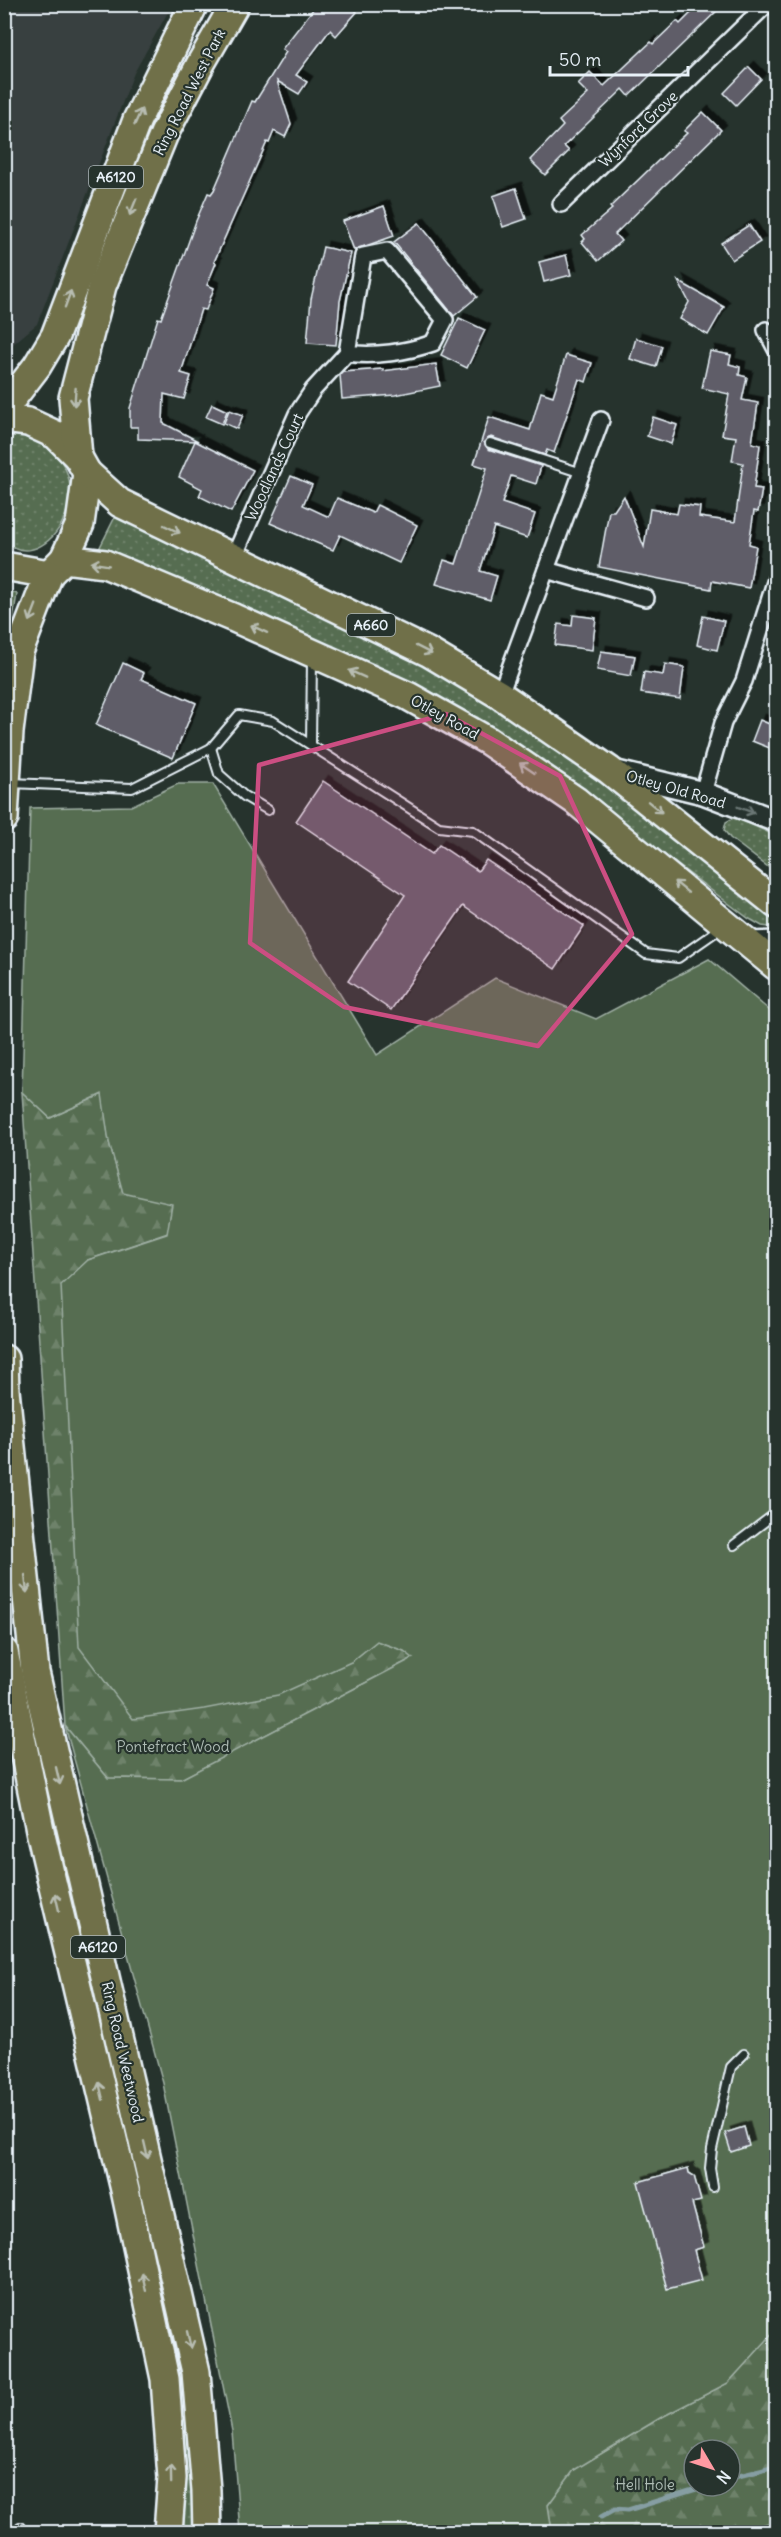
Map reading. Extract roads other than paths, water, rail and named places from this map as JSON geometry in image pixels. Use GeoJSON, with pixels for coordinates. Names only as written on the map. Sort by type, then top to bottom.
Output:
{"type":"FeatureCollection","features":[{"type":"Feature","properties":{"kind":"highway","name":"Ring Road West Park"},"geometry":{"type":"LineString","coordinates":[[4,409],[37,366],[55,336],[137,120],[195,4]]}},
{"type":"Feature","properties":{"kind":"highway","name":"Ring Road West Park"},"geometry":{"type":"LineString","coordinates":[[82,465],[74,398],[102,286],[165,134],[201,63],[236,4]]}},
{"type":"Feature","properties":{"kind":"highway"},"geometry":{"type":"LineString","coordinates":[[4,419],[28,422],[56,435],[82,465]]}},
{"type":"Feature","properties":{"kind":"highway","name":"A660"},"geometry":{"type":"LineString","coordinates":[[82,465],[120,503],[428,652],[500,695],[609,770],[777,904]]}},
{"type":"Feature","properties":{"kind":"highway","name":"A6120"},"geometry":{"type":"LineString","coordinates":[[4,818],[9,732],[19,652],[56,567],[80,524],[82,465]]}},
{"type":"Feature","properties":{"kind":"highway","name":"Otley Road"},"geometry":{"type":"LineString","coordinates":[[4,566],[56,567],[105,564],[135,575],[408,696],[488,741],[576,801],[727,924],[763,943],[777,966]]}},
{"type":"Feature","properties":{"kind":"highway","name":"Ring Road Weetwood"},"geometry":{"type":"LineString","coordinates":[[4,1359],[5,1390],[35,1672],[196,2372],[206,2490],[207,2532]]}},
{"type":"Feature","properties":{"kind":"highway","name":"Ring Road Weetwood"},"geometry":{"type":"LineString","coordinates":[[4,1652],[41,1835],[125,2190],[165,2379],[172,2478],[168,2532]]}},
{"type":"Feature","properties":{"kind":"street","name":"Wynford Grove"},"geometry":{"type":"LineString","coordinates":[[561,204],[767,4]]}},
{"type":"Feature","properties":{"kind":"street"},"geometry":{"type":"LineString","coordinates":[[387,250],[445,320],[433,343],[417,349],[362,355],[347,352],[363,256],[387,250]]}},
{"type":"Feature","properties":{"kind":"street"},"geometry":{"type":"LineString","coordinates":[[766,330],[777,349]]}},
{"type":"Feature","properties":{"kind":"street","name":"Woodlands Court"},"geometry":{"type":"LineString","coordinates":[[233,559],[297,414],[313,390],[347,352]]}},
{"type":"Feature","properties":{"kind":"street"},"geometry":{"type":"LineString","coordinates":[[500,695],[601,420]]}},
{"type":"Feature","properties":{"kind":"street"},"geometry":{"type":"LineString","coordinates":[[546,570],[646,598]]}},
{"type":"Feature","properties":{"kind":"street"},"geometry":{"type":"LineString","coordinates":[[703,793],[723,723],[744,681],[777,579]]}},
{"type":"Feature","properties":{"kind":"street","name":"Otley Old Road"},"geometry":{"type":"LineString","coordinates":[[609,770],[703,793],[777,821]]}},
{"type":"Feature","properties":{"kind":"lane"},"geometry":{"type":"LineString","coordinates":[[490,443],[582,472]]}},
{"type":"Feature","properties":{"kind":"lane"},"geometry":{"type":"LineString","coordinates":[[311,744],[312,654]]}},
{"type":"Feature","properties":{"kind":"lane"},"geometry":{"type":"LineString","coordinates":[[6,783],[132,788],[211,748],[239,715],[273,720],[439,826],[473,831],[646,954],[678,958],[727,924]]}},
{"type":"Feature","properties":{"kind":"lane"},"geometry":{"type":"LineString","coordinates":[[211,748],[219,774],[244,796],[268,810]]}},
{"type":"Feature","properties":{"kind":"lane"},"geometry":{"type":"LineString","coordinates":[[734,1545],[777,1513]]}},
{"type":"Feature","properties":{"kind":"lane"},"geometry":{"type":"LineString","coordinates":[[713,2187],[712,2149],[731,2067],[744,2054]]}},
{"type":"Feature","properties":{"kind":"waterway"},"geometry":{"type":"LineString","coordinates":[[742,2475],[776,2467]]}},
{"type":"Feature","properties":{"kind":"waterway"},"geometry":{"type":"LineString","coordinates":[[601,2517],[615,2509],[628,2510],[682,2493]]}},
{"type":"Feature","properties":{"kind":"park label","name":"Pontefract Wood"},"geometry":{"type":"Point","coordinates":[173,1746]}},
{"type":"Feature","properties":{"kind":"park label","name":"Hell Hole"},"geometry":{"type":"Point","coordinates":[645,2484]}}]}
